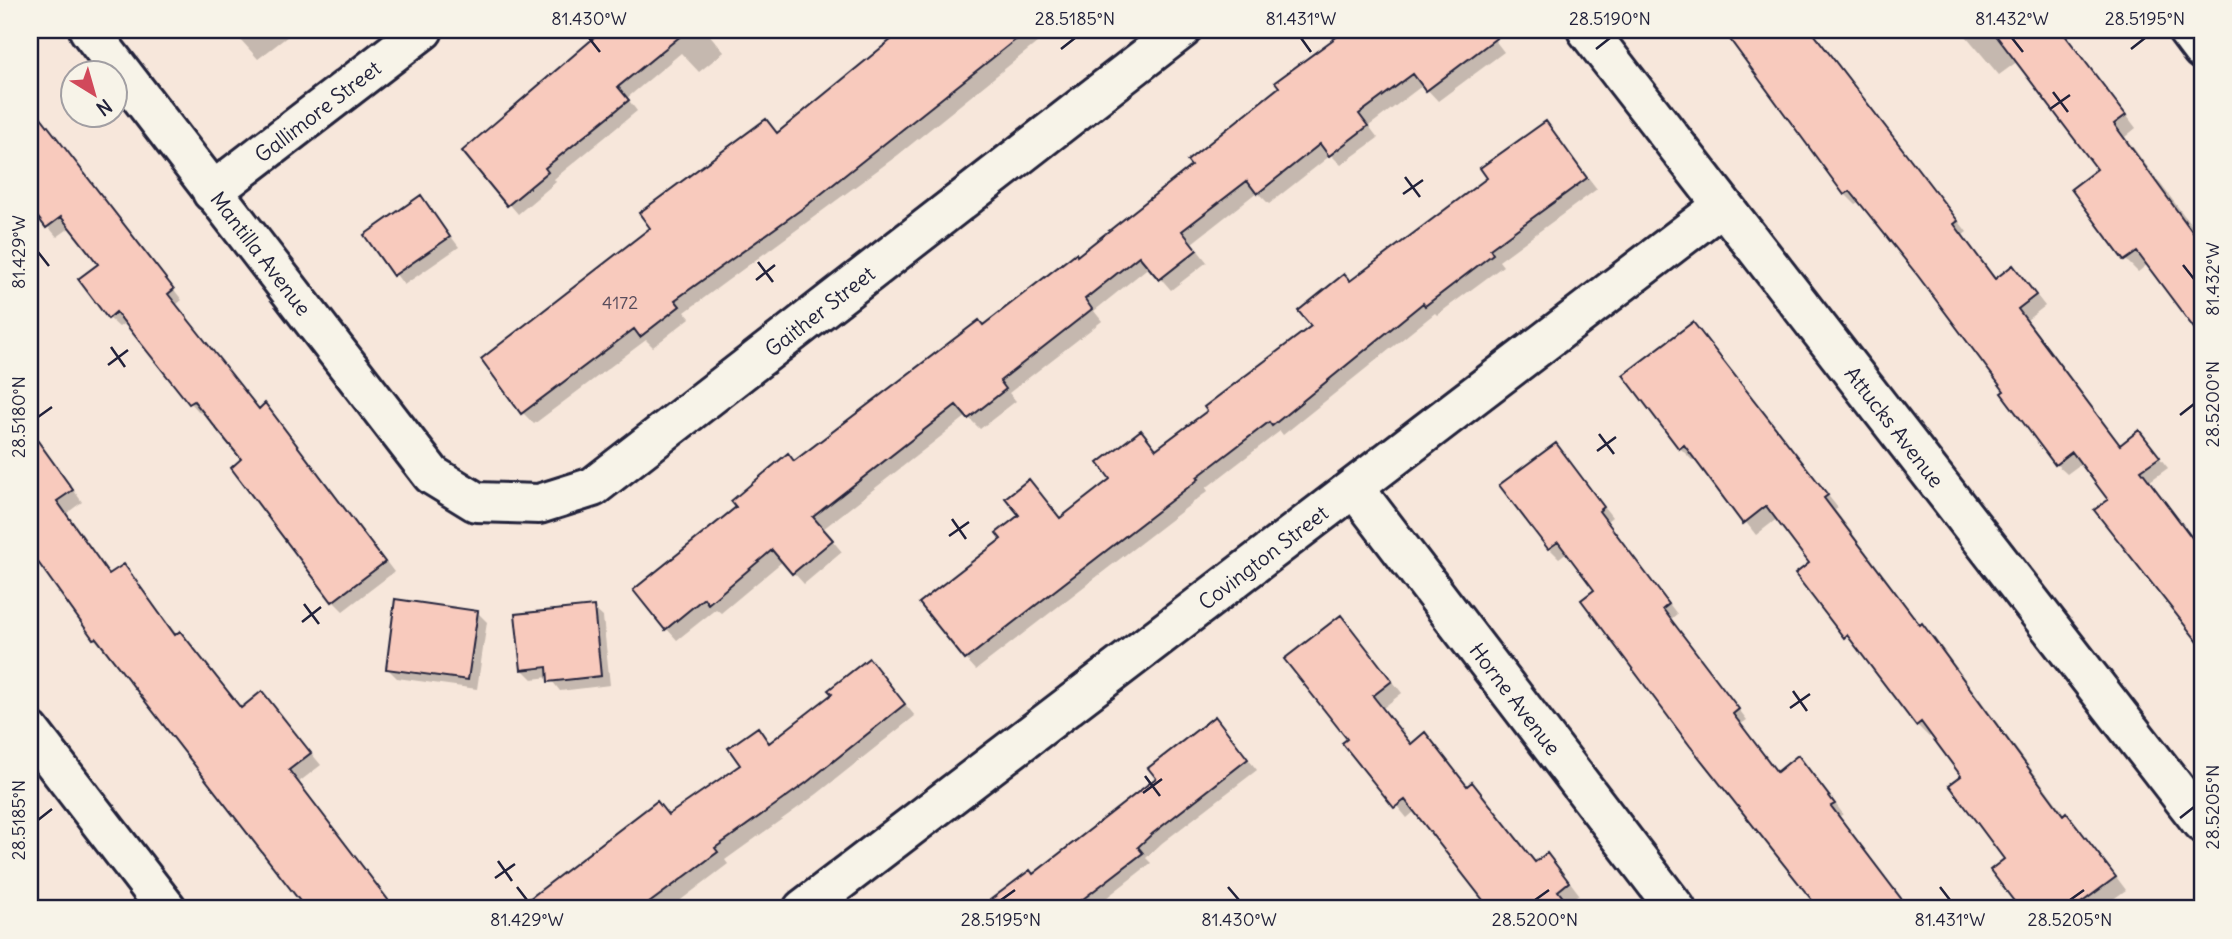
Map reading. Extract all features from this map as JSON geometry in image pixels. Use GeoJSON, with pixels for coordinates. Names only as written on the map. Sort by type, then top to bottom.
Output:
{"type":"FeatureCollection","features":[{"type":"Feature","properties":{"kind":"street","name":"Mantilla Avenue"},"geometry":{"type":"LineString","coordinates":[[89,30],[432,475]]}},
{"type":"Feature","properties":{"kind":"street","name":"Gallimore Street"},"geometry":{"type":"LineString","coordinates":[[212,192],[423,30]]}},
{"type":"Feature","properties":{"kind":"street","name":"Gaither Street"},"geometry":{"type":"LineString","coordinates":[[432,475],[476,502],[539,504],[593,487],[1181,30]]}},
{"type":"Feature","properties":{"kind":"street","name":"Attucks Avenue"},"geometry":{"type":"LineString","coordinates":[[1587,30],[2202,823]]}},
{"type":"Feature","properties":{"kind":"street"},"geometry":{"type":"LineString","coordinates":[[2187,30],[2202,50]]}},
{"type":"Feature","properties":{"kind":"street","name":"Covington Street"},"geometry":{"type":"LineString","coordinates":[[803,909],[1722,206]]}},
{"type":"Feature","properties":{"kind":"street","name":"Horne Avenue"},"geometry":{"type":"LineString","coordinates":[[1355,489],[1676,909]]}},
{"type":"Feature","properties":{"kind":"street"},"geometry":{"type":"LineString","coordinates":[[30,732],[167,909]]}},
{"type":"Feature","properties":{"kind":"building"},"geometry":{"type":"Polygon","coordinates":[[[603,30],[688,30],[618,87],[629,100],[545,168],[548,172],[507,206],[462,151],[603,30]]]}},
{"type":"Feature","properties":{"kind":"building"},"geometry":{"type":"Polygon","coordinates":[[[903,30],[1028,30],[806,206],[675,300],[680,306],[640,337],[634,329],[521,414],[481,359],[650,228],[639,213],[766,119],[777,133],[903,30]]]}},
{"type":"Feature","properties":{"kind":"building"},"geometry":{"type":"Polygon","coordinates":[[[1346,30],[1507,30],[1426,91],[1413,74],[1359,114],[1368,126],[1329,156],[1320,144],[1257,194],[1247,181],[1182,231],[1197,250],[1159,280],[1139,256],[1085,299],[1092,309],[1000,381],[1006,389],[968,419],[956,405],[813,517],[833,540],[792,574],[772,550],[708,604],[704,598],[665,630],[633,590],[736,507],[731,501],[788,453],[794,461],[979,320],[983,325],[1076,253],[1077,256],[1191,166],[1187,161],[1279,87],[1275,82],[1346,30]]]}},
{"type":"Feature","properties":{"kind":"building"},"geometry":{"type":"Polygon","coordinates":[[[1723,30],[1811,30],[1958,221],[1954,224],[1995,279],[2013,265],[2036,295],[2018,309],[2120,445],[2139,430],[2160,457],[2141,470],[2202,551],[2202,647],[2094,510],[2108,500],[2072,452],[2055,465],[2001,393],[2004,391],[1918,276],[1850,191],[1844,195],[1723,30]]]}},
{"type":"Feature","properties":{"kind":"building"},"geometry":{"type":"Polygon","coordinates":[[[1992,30],[2061,30],[2126,115],[2114,124],[2202,245],[2202,339],[2137,252],[2124,261],[2071,189],[2097,169],[1992,30]]]}},
{"type":"Feature","properties":{"kind":"building"},"geometry":{"type":"Polygon","coordinates":[[[30,103],[174,289],[168,294],[259,409],[265,403],[385,562],[332,602],[231,468],[241,459],[194,401],[189,404],[116,312],[108,319],[78,279],[98,264],[61,217],[46,228],[30,207],[30,103]]]}},
{"type":"Feature","properties":{"kind":"building"},"geometry":{"type":"Polygon","coordinates":[[[1546,121],[1587,178],[1490,249],[1493,254],[1425,306],[1423,303],[1272,426],[1269,422],[965,660],[919,603],[1001,539],[996,533],[1019,515],[1005,498],[1029,479],[1060,518],[1110,479],[1098,463],[1141,430],[1156,449],[1207,411],[1204,407],[1311,326],[1298,311],[1344,274],[1350,281],[1487,178],[1480,168],[1546,121]]]}},
{"type":"Feature","properties":{"kind":"building"},"geometry":{"type":"Polygon","coordinates":[[[421,195],[450,237],[393,276],[364,235],[421,195]]]}},
{"type":"Feature","properties":{"kind":"building"},"geometry":{"type":"Polygon","coordinates":[[[1693,322],[1828,495],[1824,498],[1920,625],[1922,623],[2063,815],[2066,812],[2116,877],[2073,909],[2020,909],[1990,870],[2004,859],[1949,785],[1961,776],[1921,722],[1916,726],[1847,635],[1844,638],[1795,574],[1809,563],[1766,506],[1743,524],[1684,445],[1679,449],[1623,375],[1693,322]]]}},
{"type":"Feature","properties":{"kind":"building"},"geometry":{"type":"Polygon","coordinates":[[[30,430],[73,490],[57,501],[109,574],[124,564],[175,635],[180,631],[241,708],[262,691],[311,753],[289,770],[395,909],[306,909],[96,638],[93,639],[30,551],[30,430]]]}},
{"type":"Feature","properties":{"kind":"building"},"geometry":{"type":"Polygon","coordinates":[[[1556,443],[1604,507],[1599,511],[1669,604],[1663,609],[1739,709],[1733,714],[1777,772],[1798,755],[1835,804],[1831,806],[1909,909],[1819,909],[1690,746],[1581,600],[1594,590],[1558,542],[1548,549],[1499,485],[1556,443]]]}},
{"type":"Feature","properties":{"kind":"building"},"geometry":{"type":"Polygon","coordinates":[[[395,599],[478,611],[468,680],[386,669],[395,599]]]}},
{"type":"Feature","properties":{"kind":"building"},"geometry":{"type":"Polygon","coordinates":[[[594,606],[601,676],[548,682],[547,667],[521,670],[515,614],[594,606]]]}},
{"type":"Feature","properties":{"kind":"building"},"geometry":{"type":"Polygon","coordinates":[[[1341,615],[1392,681],[1373,696],[1411,744],[1425,732],[1467,786],[1472,782],[1535,862],[1547,853],[1569,882],[1558,891],[1572,909],[1490,909],[1405,800],[1394,808],[1342,743],[1347,739],[1284,659],[1341,615]]]}},
{"type":"Feature","properties":{"kind":"building"},"geometry":{"type":"Polygon","coordinates":[[[869,658],[905,704],[806,783],[715,848],[718,852],[641,909],[516,909],[657,801],[668,815],[740,765],[728,748],[758,727],[769,743],[832,694],[828,690],[869,658]]]}},
{"type":"Feature","properties":{"kind":"building"},"geometry":{"type":"Polygon","coordinates":[[[1215,716],[1248,759],[1152,834],[1138,847],[1143,853],[1070,909],[978,909],[1030,870],[1033,874],[1156,778],[1148,768],[1215,716]]]}}]}
